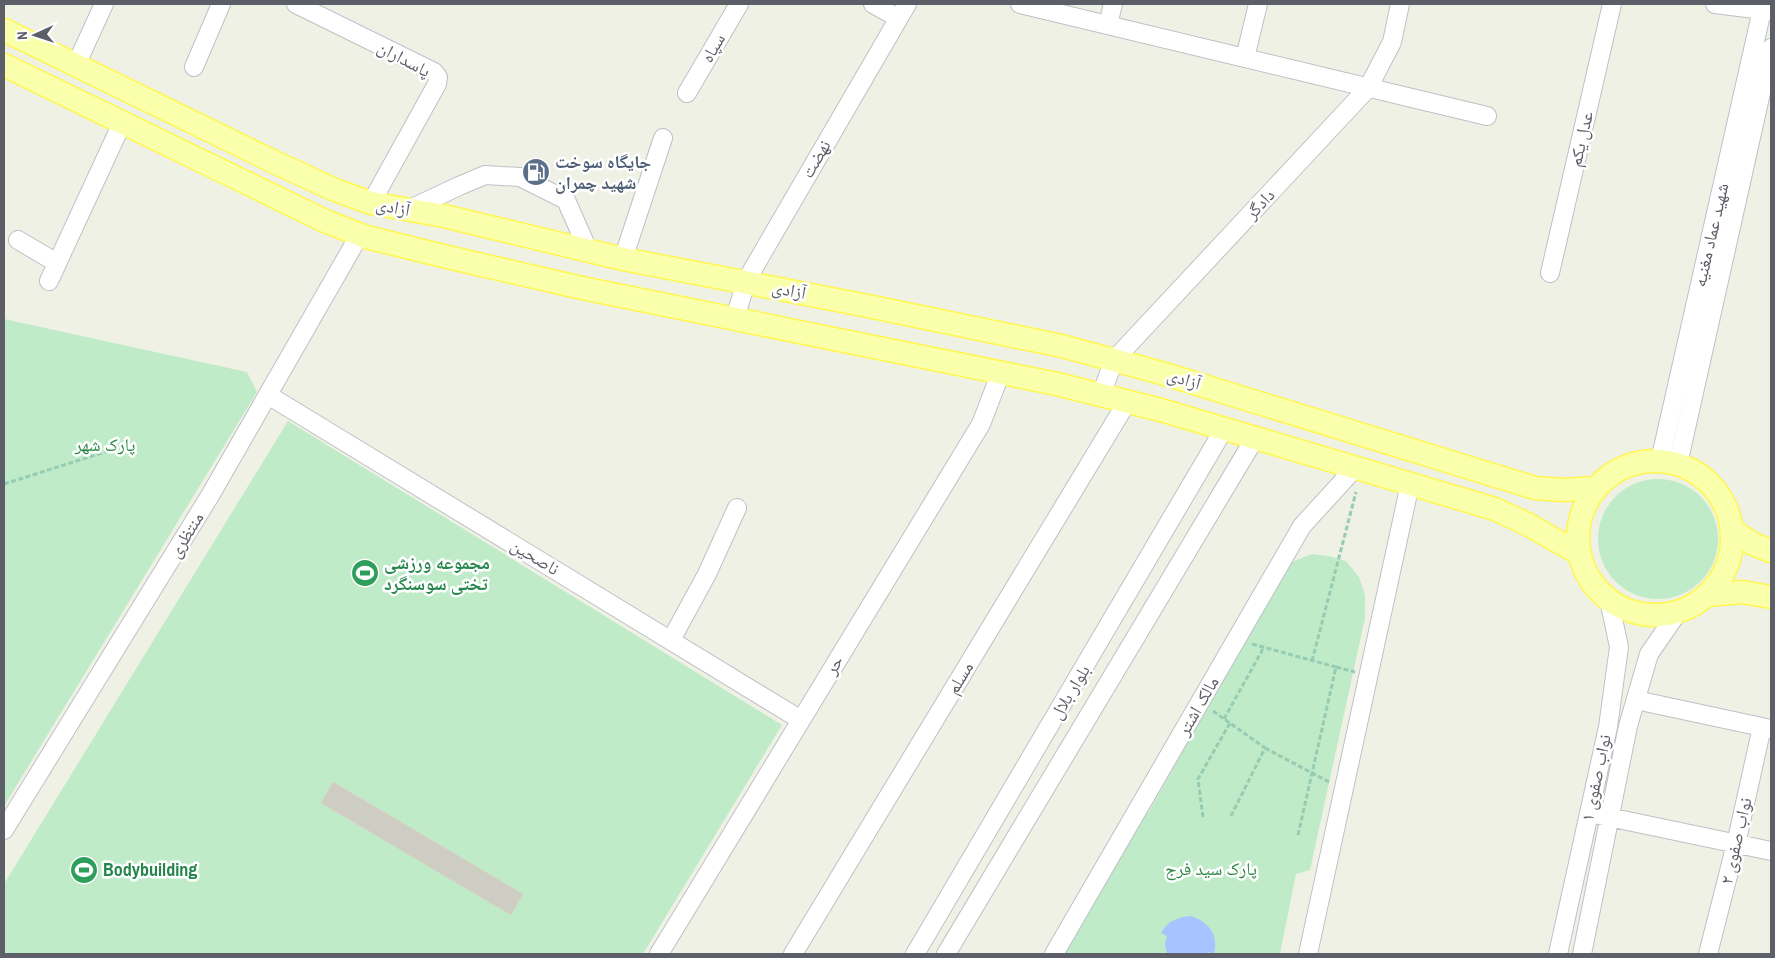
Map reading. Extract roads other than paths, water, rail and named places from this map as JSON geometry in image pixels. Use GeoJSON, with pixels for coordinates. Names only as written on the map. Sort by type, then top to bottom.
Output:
{"type":"FeatureCollection","features":[{"type":"Feature","properties":{"kind":"main road","name":"آزادی"},"geometry":{"type":"LineString","coordinates":[[4,30],[335,190],[371,203],[444,216],[623,259],[1062,346],[1184,379],[1535,488],[1563,490],[1596,488]]}},
{"type":"Feature","properties":{"kind":"main road","name":"آزادی"},"geometry":{"type":"LineString","coordinates":[[4,65],[325,221],[360,234],[443,256],[582,288],[1001,372],[1101,395],[1359,468],[1495,509],[1529,525],[1580,554]]}},
{"type":"Feature","properties":{"kind":"main road"},"geometry":{"type":"LineString","coordinates":[[1642,462],[1669,462],[1694,471],[1708,482],[1720,496],[1728,513],[1732,530],[1731,548],[1727,566],[1719,582],[1707,595],[1693,605],[1678,612],[1660,616],[1642,614],[1624,609],[1609,600],[1596,587],[1585,571],[1580,554],[1578,536],[1580,519],[1586,503],[1596,488],[1609,476],[1625,467],[1642,462]]}},
{"type":"Feature","properties":{"kind":"main road"},"geometry":{"type":"LineString","coordinates":[[1732,530],[1754,544],[1771,551]]}},
{"type":"Feature","properties":{"kind":"main road"},"geometry":{"type":"LineString","coordinates":[[1707,595],[1742,592],[1771,597]]}},
{"type":"Feature","properties":{"kind":"street"},"geometry":{"type":"LineString","coordinates":[[76,65],[104,4]]}},
{"type":"Feature","properties":{"kind":"street"},"geometry":{"type":"LineString","coordinates":[[194,67],[221,4]]}},
{"type":"Feature","properties":{"kind":"street","name":"پاسداران"},"geometry":{"type":"LineString","coordinates":[[296,4],[434,72],[438,77],[437,84],[371,203]]}},
{"type":"Feature","properties":{"kind":"street","name":"سپاه"},"geometry":{"type":"LineString","coordinates":[[686,93],[739,4]]}},
{"type":"Feature","properties":{"kind":"street"},"geometry":{"type":"LineString","coordinates":[[873,4],[902,11]]}},
{"type":"Feature","properties":{"kind":"street"},"geometry":{"type":"LineString","coordinates":[[1020,4],[1487,116]]}},
{"type":"Feature","properties":{"kind":"street"},"geometry":{"type":"LineString","coordinates":[[1108,25],[1113,4]]}},
{"type":"Feature","properties":{"kind":"street"},"geometry":{"type":"LineString","coordinates":[[1245,58],[1258,4]]}},
{"type":"Feature","properties":{"kind":"street","name":"دادگر"},"geometry":{"type":"LineString","coordinates":[[1101,395],[1114,360],[1368,88],[1392,42],[1400,4]]}},
{"type":"Feature","properties":{"kind":"street","name":"عدل یکم"},"geometry":{"type":"LineString","coordinates":[[1550,273],[1612,4]]}},
{"type":"Feature","properties":{"kind":"street"},"geometry":{"type":"LineString","coordinates":[[1715,4],[1767,11]]}},
{"type":"Feature","properties":{"kind":"street","name":"نهضت"},"geometry":{"type":"LineString","coordinates":[[735,319],[746,282],[902,11]]}},
{"type":"Feature","properties":{"kind":"street","name":"شهید عماد مغنیه"},"geometry":{"type":"LineString","coordinates":[[1669,462],[1767,11]]}},
{"type":"Feature","properties":{"kind":"street","name":"شهید عماد مغنیه"},"geometry":{"type":"LineString","coordinates":[[1669,462],[1766,100],[1771,48]]}},
{"type":"Feature","properties":{"kind":"street"},"geometry":{"type":"LineString","coordinates":[[49,281],[122,123]]}},
{"type":"Feature","properties":{"kind":"street"},"geometry":{"type":"LineString","coordinates":[[623,259],[663,138]]}},
{"type":"Feature","properties":{"kind":"street"},"geometry":{"type":"LineString","coordinates":[[408,210],[485,175],[520,177],[566,200],[588,250]]}},
{"type":"Feature","properties":{"kind":"street","name":"منتظری"},"geometry":{"type":"LineString","coordinates":[[4,830],[211,494],[360,234]]}},
{"type":"Feature","properties":{"kind":"street"},"geometry":{"type":"LineString","coordinates":[[18,240],[57,263]]}},
{"type":"Feature","properties":{"kind":"street","name":"حر"},"geometry":{"type":"LineString","coordinates":[[662,953],[981,424],[1001,372]]}},
{"type":"Feature","properties":{"kind":"street","name":"ناصحین"},"geometry":{"type":"LineString","coordinates":[[268,395],[801,720]]}},
{"type":"Feature","properties":{"kind":"street","name":"مسلم"},"geometry":{"type":"LineString","coordinates":[[792,954],[1127,402]]}},
{"type":"Feature","properties":{"kind":"street","name":"بلوار بلال"},"geometry":{"type":"LineString","coordinates":[[915,954],[1224,429]]}},
{"type":"Feature","properties":{"kind":"street","name":"بلوار بلال"},"geometry":{"type":"LineString","coordinates":[[946,954],[1255,438]]}},
{"type":"Feature","properties":{"kind":"street","name":"مالک اشتر"},"geometry":{"type":"LineString","coordinates":[[1054,954],[1302,526],[1359,468]]}},
{"type":"Feature","properties":{"kind":"street"},"geometry":{"type":"LineString","coordinates":[[1308,954],[1410,484]]}},
{"type":"Feature","properties":{"kind":"street"},"geometry":{"type":"LineString","coordinates":[[671,640],[708,574],[737,508]]}},
{"type":"Feature","properties":{"kind":"street","name":"نواب صفوی ۱"},"geometry":{"type":"LineString","coordinates":[[1558,954],[1608,726],[1619,647],[1609,600]]}},
{"type":"Feature","properties":{"kind":"street","name":"نواب صفوی ۱"},"geometry":{"type":"LineString","coordinates":[[1582,954],[1628,726],[1649,654],[1678,612]]}},
{"type":"Feature","properties":{"kind":"street"},"geometry":{"type":"LineString","coordinates":[[1636,700],[1766,728]]}},
{"type":"Feature","properties":{"kind":"street","name":"نواب صفوی ۲"},"geometry":{"type":"LineString","coordinates":[[1708,954],[1766,728]]}},
{"type":"Feature","properties":{"kind":"street"},"geometry":{"type":"LineString","coordinates":[[1589,812],[1771,851]]}},
{"type":"Feature","properties":{"kind":"water"},"geometry":{"type":"Polygon","coordinates":[[[1191,916],[1203,922],[1211,930],[1215,941],[1214,954],[1208,952],[1206,954],[1167,954],[1165,944],[1167,936],[1161,933],[1173,920],[1191,916]]]}},
{"type":"Feature","properties":{"kind":"place","name":"جایگاه سوخت شهید چمران"},"geometry":{"type":"Point","coordinates":[536,172]}},
{"type":"Feature","properties":{"kind":"place","name":"مجموعه ورزشی تختی سوسنگرد"},"geometry":{"type":"Point","coordinates":[365,573]}},
{"type":"Feature","properties":{"kind":"place","name":"Bodybuilding"},"geometry":{"type":"Point","coordinates":[84,870]}},
{"type":"Feature","properties":{"kind":"park label","name":"پارک شهر"},"geometry":{"type":"Point","coordinates":[105,445]}},
{"type":"Feature","properties":{"kind":"park label","name":"پارک سید فرج"},"geometry":{"type":"Point","coordinates":[1211,869]}}]}
